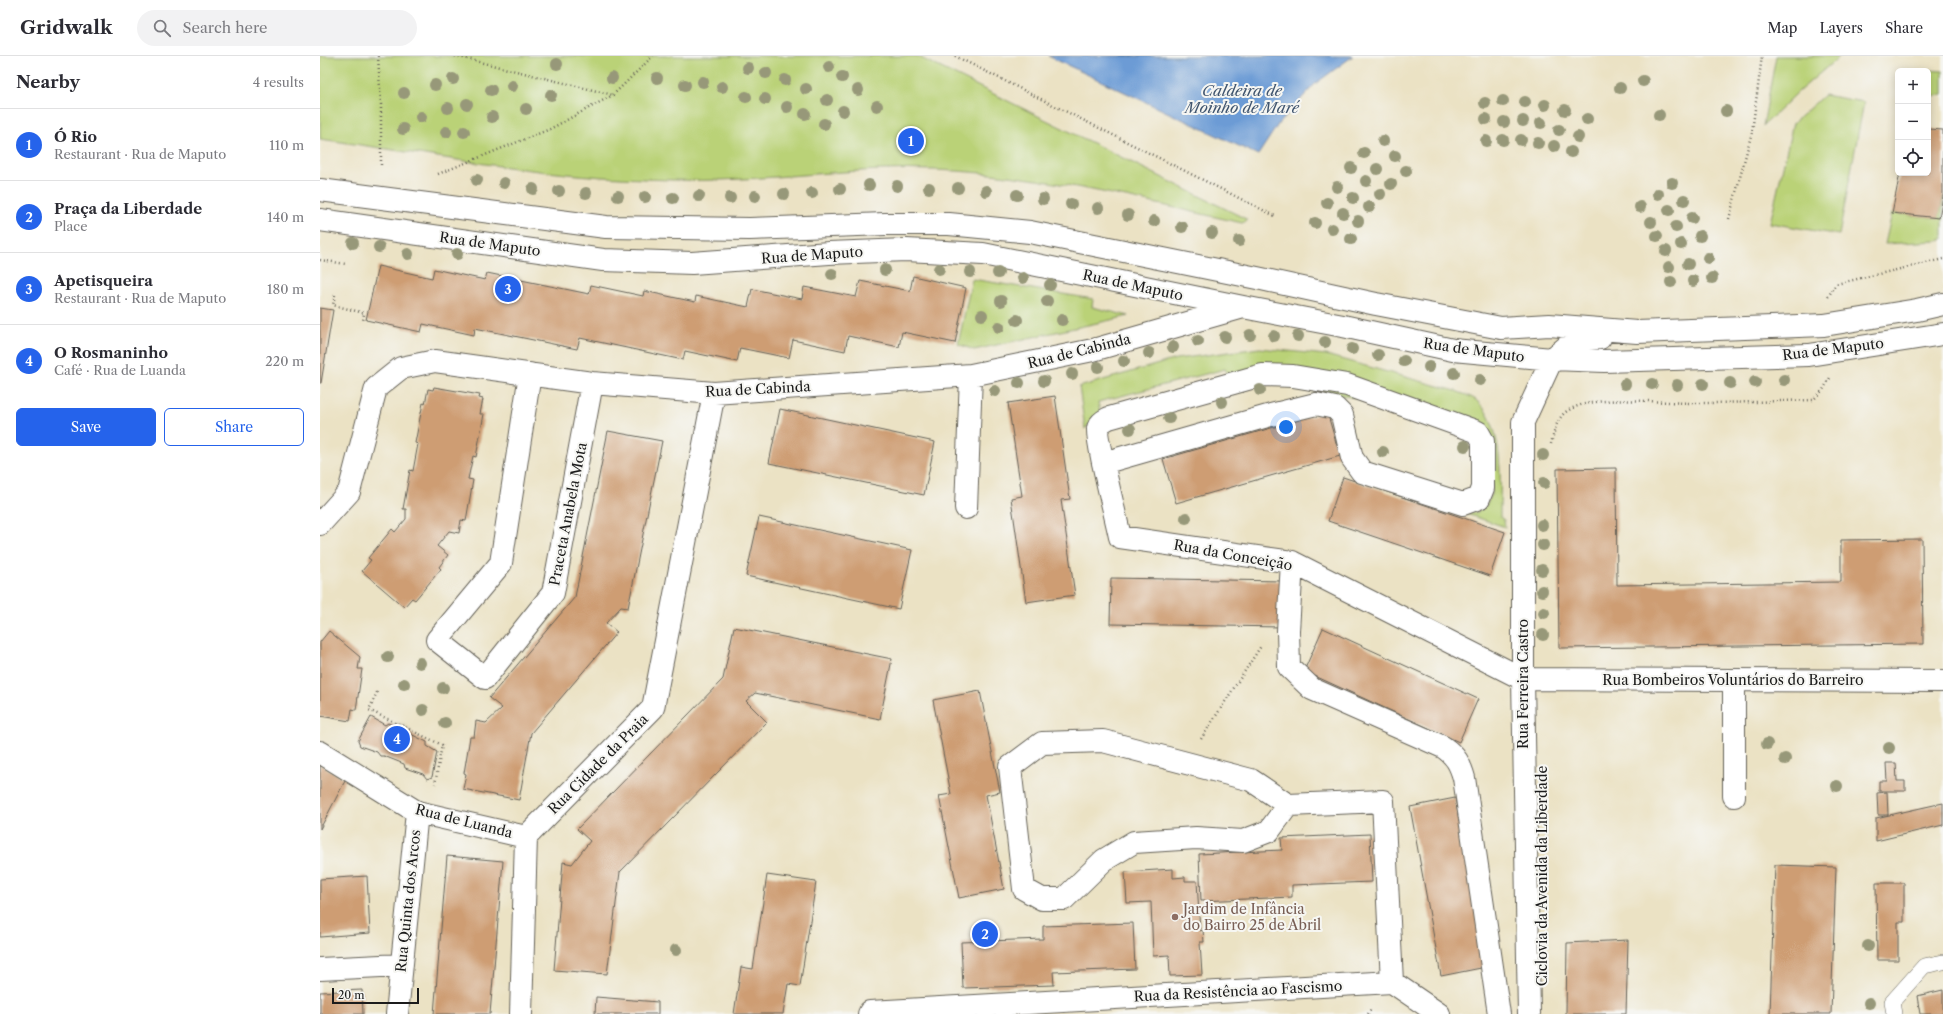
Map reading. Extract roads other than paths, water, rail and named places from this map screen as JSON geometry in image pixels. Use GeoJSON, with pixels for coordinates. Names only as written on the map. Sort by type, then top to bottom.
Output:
{"type":"FeatureCollection","features":[{"type":"Feature","properties":{"kind":"street","name":"Rua de Maputo"},"geometry":{"type":"LineString","coordinates":[[320,190],[606,227],[750,229],[885,224],[949,224],[1030,232],[1257,278],[1376,304],[1501,328],[1549,325],[1637,332],[1824,325],[1918,310],[1943,304]]}},
{"type":"Feature","properties":{"kind":"street","name":"Rua de Maputo"},"geometry":{"type":"LineString","coordinates":[[320,220],[602,260],[692,263],[829,253],[906,250],[983,254],[1343,326],[1453,350],[1552,360],[1612,361],[1809,355],[1943,334]]}},
{"type":"Feature","properties":{"kind":"street","name":"Rua de Cabinda"},"geometry":{"type":"LineString","coordinates":[[320,524],[349,492],[376,388],[401,368],[435,360],[592,383],[714,393],[971,376],[1093,350],[1243,307]]}},
{"type":"Feature","properties":{"kind":"street"},"geometry":{"type":"LineString","coordinates":[[1552,360],[1576,339],[1616,338],[1637,332]]}},
{"type":"Feature","properties":{"kind":"street","name":"Rua Ferreira Castro"},"geometry":{"type":"LineString","coordinates":[[1529,1014],[1522,679],[1523,422],[1552,360]]}},
{"type":"Feature","properties":{"kind":"street","name":"Praceta Anabela Mota"},"geometry":{"type":"LineString","coordinates":[[530,374],[501,563],[437,640],[484,678],[553,593],[592,383]]}},
{"type":"Feature","properties":{"kind":"street","name":"Rua da Conceição"},"geometry":{"type":"LineString","coordinates":[[1103,463],[1263,417],[1316,404],[1335,408],[1342,415],[1352,458],[1362,472],[1463,504],[1479,498],[1483,488],[1483,441],[1478,432],[1347,385],[1325,380],[1262,375],[1109,418],[1102,422],[1097,433],[1103,463],[1120,537],[1292,562],[1522,679]]}},
{"type":"Feature","properties":{"kind":"street"},"geometry":{"type":"LineString","coordinates":[[966,508],[971,376]]}},
{"type":"Feature","properties":{"kind":"street","name":"Rua Cidade da Praia"},"geometry":{"type":"LineString","coordinates":[[526,837],[653,708],[714,393]]}},
{"type":"Feature","properties":{"kind":"street"},"geometry":{"type":"LineString","coordinates":[[1292,562],[1288,631],[1289,667],[1312,689],[1444,747],[1453,754],[1460,764],[1464,778],[1499,1014]]}},
{"type":"Feature","properties":{"kind":"street","name":"Rua Bombeiros Voluntários do Barreiro"},"geometry":{"type":"LineString","coordinates":[[1522,679],[1943,681]]}},
{"type":"Feature","properties":{"kind":"street"},"geometry":{"type":"LineString","coordinates":[[1734,680],[1734,796]]}},
{"type":"Feature","properties":{"kind":"street"},"geometry":{"type":"LineString","coordinates":[[1288,805],[1269,830],[1242,841],[1196,838],[1134,842],[1104,860],[1064,899],[1042,899],[1024,889],[1010,767],[1042,743],[1103,742],[1251,780],[1288,805],[1383,801],[1392,982],[1439,1014]]}},
{"type":"Feature","properties":{"kind":"street","name":"Rua de Luanda"},"geometry":{"type":"LineString","coordinates":[[320,752],[417,812],[526,837]]}},
{"type":"Feature","properties":{"kind":"street","name":"Rua Quinta dos Arcos"},"geometry":{"type":"LineString","coordinates":[[396,1014],[417,812]]}},
{"type":"Feature","properties":{"kind":"street"},"geometry":{"type":"LineString","coordinates":[[521,1014],[526,837]]}},
{"type":"Feature","properties":{"kind":"street"},"geometry":{"type":"LineString","coordinates":[[320,969],[401,965]]}},
{"type":"Feature","properties":{"kind":"street","name":"Rua da Resistência ao Fascismo"},"geometry":{"type":"LineString","coordinates":[[869,1014],[870,1012],[1392,982]]}},
{"type":"Feature","properties":{"kind":"lane"},"geometry":{"type":"LineString","coordinates":[[1894,1014],[1892,1002],[1924,966],[1943,962]]}},
{"type":"Feature","properties":{"kind":"water","name":"Caldeira de Moinho de Maré"},"geometry":{"type":"Polygon","coordinates":[[[1048,56],[1353,56],[1315,84],[1279,123],[1258,155],[1048,56]]]}},
{"type":"Feature","properties":{"kind":"place","name":"Ó Rio"},"geometry":{"type":"Point","coordinates":[911,141]}},
{"type":"Feature","properties":{"kind":"place","name":"Apetisqueira"},"geometry":{"type":"Point","coordinates":[508,289]}},
{"type":"Feature","properties":{"kind":"place","name":"O Rosmaninho"},"geometry":{"type":"Point","coordinates":[397,739]}},
{"type":"Feature","properties":{"kind":"place","name":"Jardim de Infância do Bairro 25 de Abril"},"geometry":{"type":"Point","coordinates":[1175,917]}},
{"type":"Feature","properties":{"kind":"place","name":"Praça da Liberdade"},"geometry":{"type":"Point","coordinates":[985,934]}}]}
